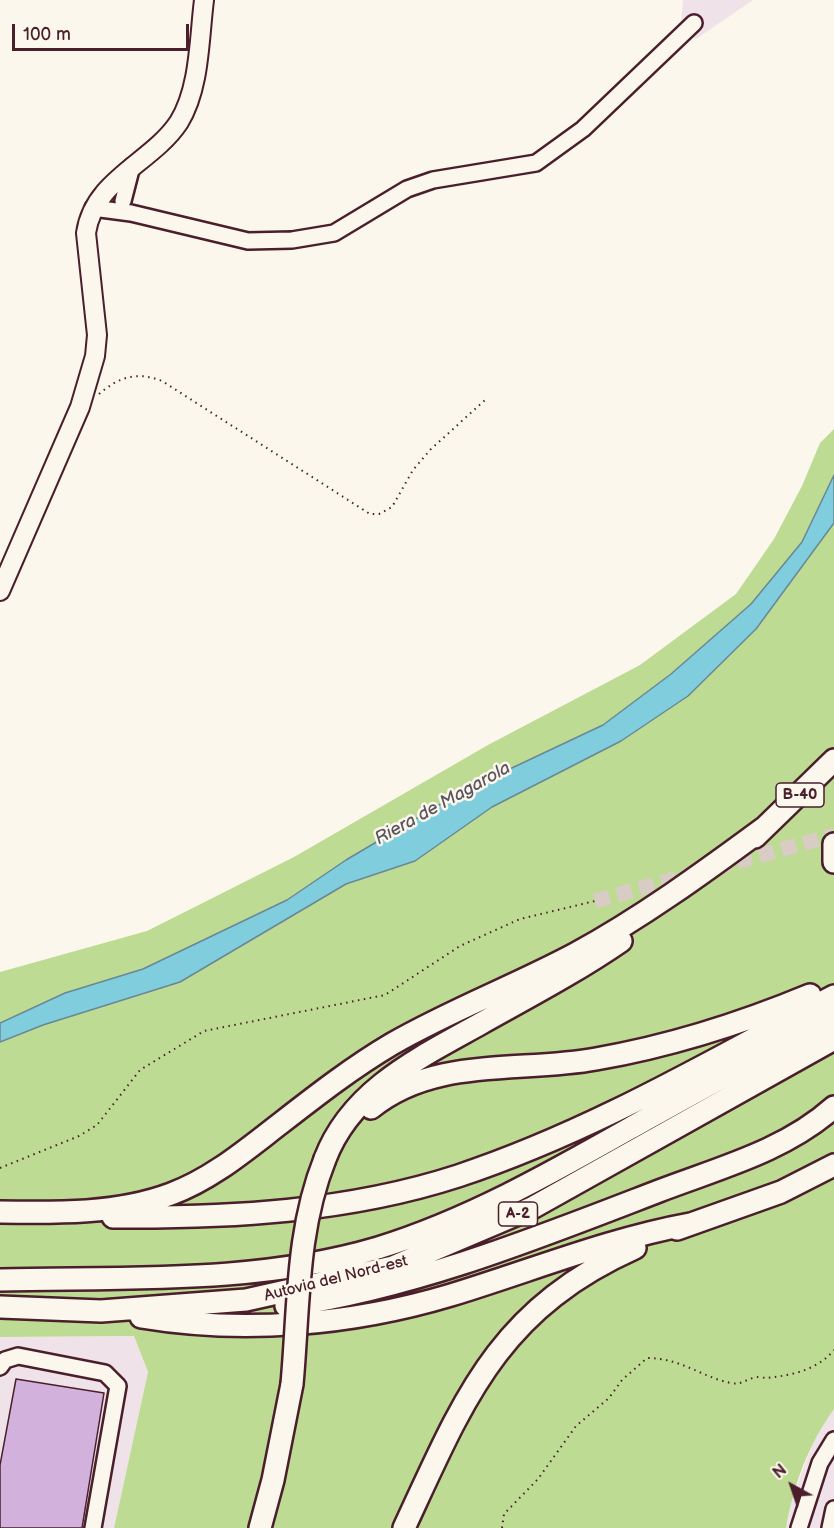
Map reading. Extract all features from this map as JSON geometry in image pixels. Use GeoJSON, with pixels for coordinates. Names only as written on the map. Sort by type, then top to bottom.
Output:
{"type":"FeatureCollection","features":[{"type":"Feature","properties":{"kind":"highway","name":"B-40"},"geometry":{"type":"LineString","coordinates":[[764,828],[834,760]]}},
{"type":"Feature","properties":{"kind":"highway"},"geometry":{"type":"LineString","coordinates":[[260,1528],[276,1469],[292,1384],[303,1237],[307,1212],[334,1137],[345,1122],[384,1082],[430,1052],[591,962],[737,855],[764,828]]}},
{"type":"Feature","properties":{"kind":"highway"},"geometry":{"type":"LineString","coordinates":[[0,1212],[47,1213],[134,1204],[171,1194],[198,1181],[235,1158],[336,1081],[391,1045],[438,1019],[574,954],[639,916],[764,828]]}},
{"type":"Feature","properties":{"kind":"highway"},"geometry":{"type":"LineString","coordinates":[[834,844],[834,862]]}},
{"type":"Feature","properties":{"kind":"highway"},"geometry":{"type":"LineString","coordinates":[[325,1160],[357,1120],[378,1103],[407,1086],[434,1076],[496,1067],[592,1060],[659,1047],[743,1023],[834,985]]}},
{"type":"Feature","properties":{"kind":"highway"},"geometry":{"type":"LineString","coordinates":[[47,1213],[67,1217],[186,1218],[273,1212],[358,1201],[457,1176],[539,1146],[621,1110],[834,996]]}},
{"type":"Feature","properties":{"kind":"highway","name":"Autovia del Nord-est"},"geometry":{"type":"LineString","coordinates":[[0,1280],[226,1274],[334,1259],[378,1248],[456,1218],[522,1189],[834,1017]]}},
{"type":"Feature","properties":{"kind":"highway","name":"Autovia del Nord-est"},"geometry":{"type":"LineString","coordinates":[[0,1307],[101,1311],[246,1300],[393,1268],[436,1251],[542,1202],[834,1039]]}},
{"type":"Feature","properties":{"kind":"highway"},"geometry":{"type":"LineString","coordinates":[[172,1307],[210,1311],[276,1307],[350,1295],[414,1279],[557,1230],[774,1147],[809,1128],[834,1107]]}},
{"type":"Feature","properties":{"kind":"highway"},"geometry":{"type":"LineString","coordinates":[[101,1311],[178,1323],[226,1326],[336,1319],[449,1296],[608,1245],[690,1224],[781,1192],[834,1165]]}},
{"type":"Feature","properties":{"kind":"highway"},"geometry":{"type":"LineString","coordinates":[[405,1528],[473,1388],[492,1358],[519,1326],[548,1299],[590,1270],[690,1224]]}},
{"type":"Feature","properties":{"kind":"main road"},"geometry":{"type":"LineString","coordinates":[[0,591],[80,407],[95,356],[97,335],[86,233],[93,208],[110,186],[167,135],[187,106],[194,76],[204,0]]}},
{"type":"Feature","properties":{"kind":"street"},"geometry":{"type":"LineString","coordinates":[[93,208],[127,207],[248,241],[292,240],[334,233],[407,189],[433,180],[536,163],[583,129],[694,23]]}},
{"type":"Feature","properties":{"kind":"street"},"geometry":{"type":"LineString","coordinates":[[127,207],[132,165]]}},
{"type":"Feature","properties":{"kind":"street"},"geometry":{"type":"LineString","coordinates":[[110,186],[127,207]]}},
{"type":"Feature","properties":{"kind":"street"},"geometry":{"type":"LineString","coordinates":[[0,1367],[5,1360],[18,1356],[105,1373],[118,1386],[93,1528]]}},
{"type":"Feature","properties":{"kind":"street"},"geometry":{"type":"LineString","coordinates":[[799,1528],[820,1462],[834,1440]]}},
{"type":"Feature","properties":{"kind":"street"},"geometry":{"type":"LineString","coordinates":[[830,1528],[834,1509]]}},
{"type":"Feature","properties":{"kind":"path"},"geometry":{"type":"LineString","coordinates":[[80,407],[114,382],[138,375],[154,378],[171,385],[226,424],[355,506],[370,514],[379,514],[392,507],[413,470],[430,450],[485,400]]}},
{"type":"Feature","properties":{"kind":"path"},"geometry":{"type":"LineString","coordinates":[[0,1168],[79,1136],[97,1125],[140,1070],[204,1031],[385,995],[460,946],[510,923],[595,901]]}},
{"type":"Feature","properties":{"kind":"path"},"geometry":{"type":"LineString","coordinates":[[502,1528],[504,1514],[538,1479],[576,1426],[609,1398],[622,1380],[647,1358],[674,1360],[730,1383],[743,1383],[754,1377],[765,1378],[804,1372],[827,1358],[834,1350]]}},
{"type":"Feature","properties":{"kind":"shaded area"},"geometry":{"type":"Polygon","coordinates":[[[683,0],[753,0],[696,39],[681,26],[683,0]]]}},
{"type":"Feature","properties":{"kind":"shaded area"},"geometry":{"type":"Polygon","coordinates":[[[134,1336],[148,1372],[114,1528],[0,1528],[0,1337],[134,1336]]]}},
{"type":"Feature","properties":{"kind":"shaded area"},"geometry":{"type":"Polygon","coordinates":[[[834,1409],[834,1528],[786,1528],[790,1504],[817,1432],[834,1409]]]}},
{"type":"Feature","properties":{"kind":"green space"},"geometry":{"type":"Polygon","coordinates":[[[834,429],[834,475],[802,542],[751,604],[671,674],[603,725],[461,792],[346,860],[287,900],[143,969],[65,993],[0,1023],[0,972],[147,931],[294,857],[488,745],[640,665],[736,594],[774,539],[802,486],[820,443],[834,429]]]}},
{"type":"Feature","properties":{"kind":"green space"},"geometry":{"type":"Polygon","coordinates":[[[834,523],[834,1409],[817,1436],[803,1466],[786,1528],[114,1528],[148,1372],[134,1336],[0,1337],[0,1042],[43,1025],[346,884],[415,861],[492,807],[621,741],[688,696],[756,629],[834,523]]]}},
{"type":"Feature","properties":{"kind":"water","name":"Riera de Magarola"},"geometry":{"type":"Polygon","coordinates":[[[834,475],[834,523],[756,629],[688,696],[621,741],[492,807],[415,861],[346,884],[180,982],[43,1025],[0,1042],[0,1023],[65,993],[143,969],[287,900],[346,860],[461,792],[603,725],[671,674],[751,604],[802,542],[834,475]]]}},
{"type":"Feature","properties":{"kind":"building"},"geometry":{"type":"Polygon","coordinates":[[[16,1379],[104,1393],[82,1528],[0,1528],[0,1465],[16,1379]]]}},
{"type":"Feature","properties":{"kind":"tunnel"},"geometry":{"type":"LineString","coordinates":[[715,868],[834,835]]}},
{"type":"Feature","properties":{"kind":"tunnel"},"geometry":{"type":"LineString","coordinates":[[595,901],[692,874]]}}]}
